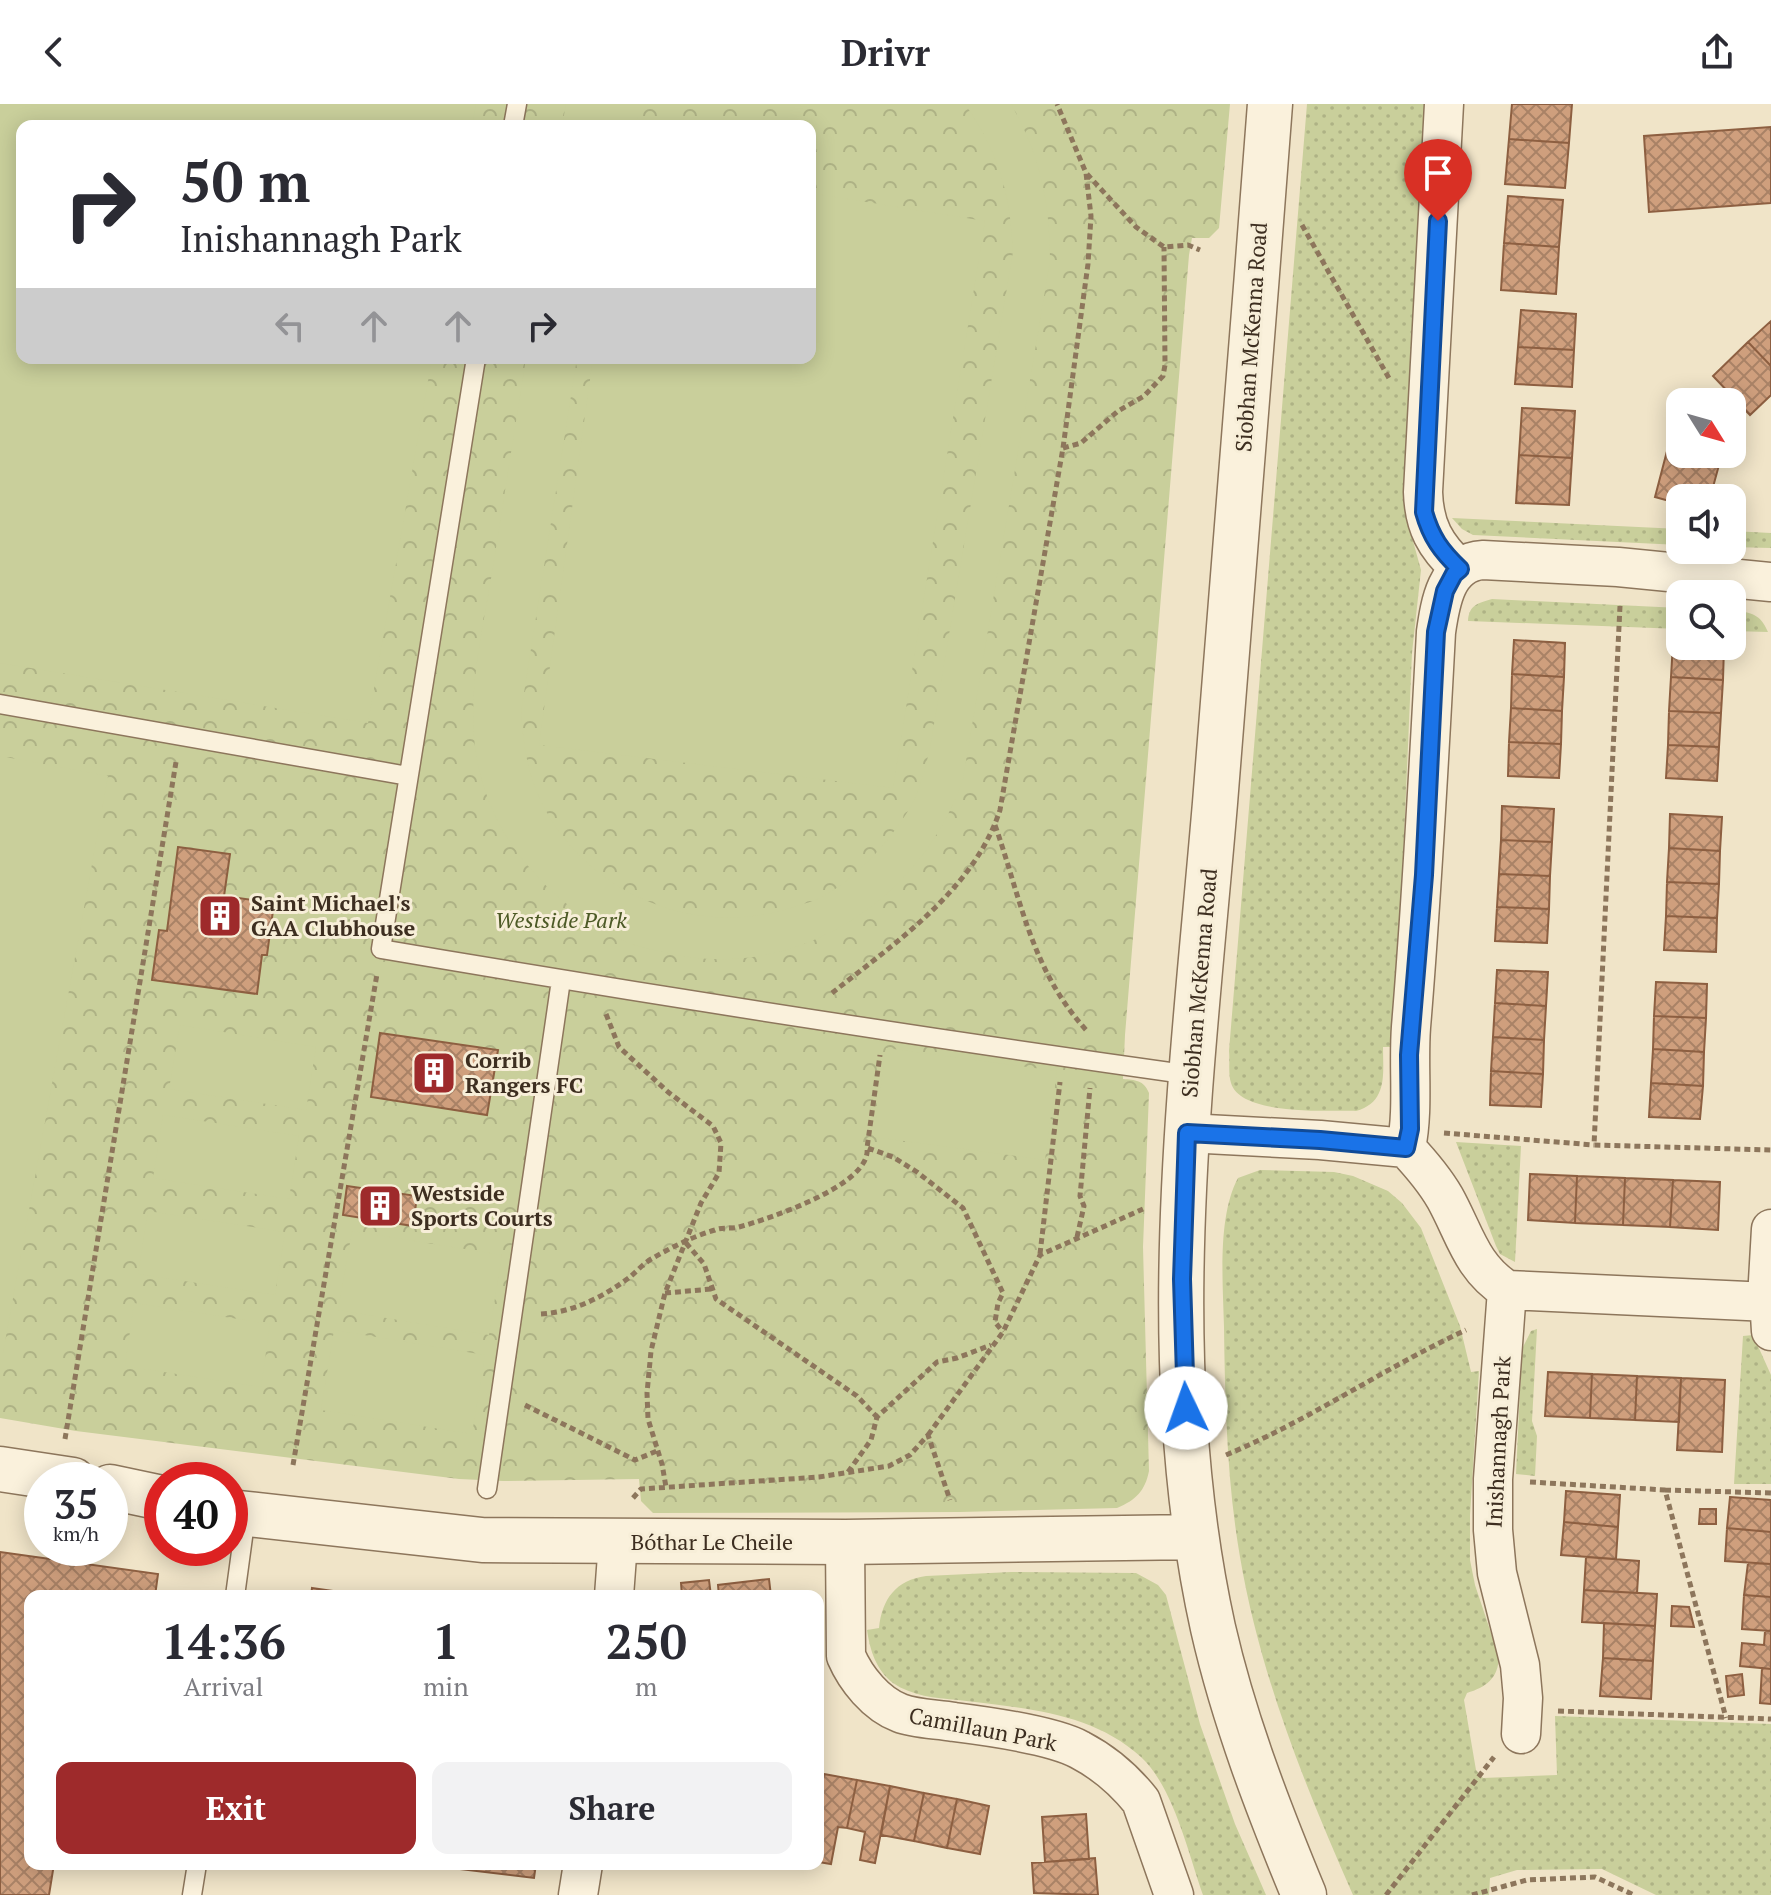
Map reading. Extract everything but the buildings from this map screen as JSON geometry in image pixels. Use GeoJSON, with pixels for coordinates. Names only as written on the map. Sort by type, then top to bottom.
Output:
{"type":"FeatureCollection","features":[{"type":"Feature","properties":{"kind":"street","name":"Siobhan McKenna Road"},"geometry":{"type":"LineString","coordinates":[[1270,104],[1191,1075],[1183,1249],[1183,1349],[1190,1483],[1196,1537],[1213,1628],[1253,1765],[1304,1895]]}},
{"type":"Feature","properties":{"kind":"street"},"geometry":{"type":"LineString","coordinates":[[1444,104],[1424,512],[1438,547],[1460,569]]}},
{"type":"Feature","properties":{"kind":"street"},"geometry":{"type":"LineString","coordinates":[[1771,582],[1483,560],[1454,574],[1445,591],[1436,632],[1424,875],[1409,1055],[1408,1138],[1488,1278],[1507,1290],[1770,1317],[1771,1229]]}},
{"type":"Feature","properties":{"kind":"street"},"geometry":{"type":"LineString","coordinates":[[1187,1133],[1320,1140],[1408,1138]]}},
{"type":"Feature","properties":{"kind":"street","name":"Inishannagh Park"},"geometry":{"type":"LineString","coordinates":[[1507,1290],[1493,1479],[1493,1530],[1497,1573],[1520,1665],[1523,1698],[1521,1734]]}},
{"type":"Feature","properties":{"kind":"street"},"geometry":{"type":"LineString","coordinates":[[0,1469],[69,1460]]}},
{"type":"Feature","properties":{"kind":"street","name":"Bóthar Le Cheile"},"geometry":{"type":"LineString","coordinates":[[248,1514],[468,1540],[845,1542],[1196,1537]]}},
{"type":"Feature","properties":{"kind":"street"},"geometry":{"type":"LineString","coordinates":[[614,1590],[618,1542]]}},
{"type":"Feature","properties":{"kind":"street","name":"Camillaun Park"},"geometry":{"type":"LineString","coordinates":[[845,1542],[846,1656],[855,1674],[871,1693],[901,1714],[982,1725],[1065,1744],[1092,1757],[1141,1801],[1174,1895]]}},
{"type":"Feature","properties":{"kind":"street"},"geometry":{"type":"LineString","coordinates":[[578,1895],[582,1870]]}},
{"type":"Feature","properties":{"kind":"lane"},"geometry":{"type":"LineString","coordinates":[[475,364],[381,949],[883,1031],[1191,1075]]}},
{"type":"Feature","properties":{"kind":"lane"},"geometry":{"type":"LineString","coordinates":[[0,704],[408,776]]}},
{"type":"Feature","properties":{"kind":"lane"},"geometry":{"type":"LineString","coordinates":[[487,1489],[561,980]]}},
{"type":"Feature","properties":{"kind":"lane"},"geometry":{"type":"LineString","coordinates":[[235,1590],[236,1566]]}},
{"type":"Feature","properties":{"kind":"lane"},"geometry":{"type":"LineString","coordinates":[[192,1895],[196,1870]]}},
{"type":"Feature","properties":{"kind":"path"},"geometry":{"type":"LineString","coordinates":[[798,1015],[828,996],[938,904],[966,871],[995,825],[1003,795],[1063,448],[1088,264],[1091,216],[1086,173],[1057,104]]}},
{"type":"Feature","properties":{"kind":"path"},"geometry":{"type":"LineString","coordinates":[[1086,173],[1136,227],[1164,247],[1188,245],[1200,250]]}},
{"type":"Feature","properties":{"kind":"path"},"geometry":{"type":"LineString","coordinates":[[1262,199],[1303,226],[1406,410],[1427,427]]}},
{"type":"Feature","properties":{"kind":"path"},"geometry":{"type":"LineString","coordinates":[[1063,448],[1081,443],[1118,411],[1144,396],[1163,376],[1164,247]]}},
{"type":"Feature","properties":{"kind":"path"},"geometry":{"type":"LineString","coordinates":[[1594,1145],[1622,569]]}},
{"type":"Feature","properties":{"kind":"path"},"geometry":{"type":"LineString","coordinates":[[69,1460],[180,737]]}},
{"type":"Feature","properties":{"kind":"path"},"geometry":{"type":"LineString","coordinates":[[995,825],[1030,939],[1059,995],[1094,1038],[1080,1196],[1084,1206],[1077,1238]]}},
{"type":"Feature","properties":{"kind":"path"},"geometry":{"type":"LineString","coordinates":[[293,1465],[381,949]]}},
{"type":"Feature","properties":{"kind":"path"},"geometry":{"type":"LineString","coordinates":[[607,987],[606,1014],[619,1047],[668,1092],[713,1126],[721,1143],[719,1173],[701,1203],[665,1293],[651,1351],[648,1419],[666,1487]]}},
{"type":"Feature","properties":{"kind":"path"},"geometry":{"type":"LineString","coordinates":[[512,1314],[560,1313],[578,1307],[613,1290],[650,1259],[717,1228],[736,1228],[780,1213],[829,1192],[860,1170],[868,1156],[883,1031]]}},
{"type":"Feature","properties":{"kind":"path"},"geometry":{"type":"LineString","coordinates":[[633,1498],[641,1489],[777,1481],[847,1473],[889,1466],[910,1455],[1003,1332],[1040,1255],[1063,1058]]}},
{"type":"Feature","properties":{"kind":"path"},"geometry":{"type":"LineString","coordinates":[[1408,1138],[1458,1135],[1594,1145],[1771,1150]]}},
{"type":"Feature","properties":{"kind":"path"},"geometry":{"type":"LineString","coordinates":[[867,1148],[893,1157],[963,1208],[1003,1293],[995,1322],[1003,1332]]}},
{"type":"Feature","properties":{"kind":"path"},"geometry":{"type":"LineString","coordinates":[[1040,1255],[1137,1209],[1152,1208]]}},
{"type":"Feature","properties":{"kind":"path"},"geometry":{"type":"LineString","coordinates":[[686,1243],[704,1264],[716,1299],[857,1396],[877,1417]]}},
{"type":"Feature","properties":{"kind":"path"},"geometry":{"type":"LineString","coordinates":[[665,1293],[712,1289]]}},
{"type":"Feature","properties":{"kind":"path"},"geometry":{"type":"LineString","coordinates":[[1222,1457],[1269,1437],[1383,1372],[1468,1329]]}},
{"type":"Feature","properties":{"kind":"path"},"geometry":{"type":"LineString","coordinates":[[847,1473],[871,1440],[877,1417],[937,1362],[957,1358],[992,1344]]}},
{"type":"Feature","properties":{"kind":"path"},"geometry":{"type":"LineString","coordinates":[[501,1399],[535,1409],[635,1460],[657,1451]]}},
{"type":"Feature","properties":{"kind":"path"},"geometry":{"type":"LineString","coordinates":[[928,1435],[953,1509]]}},
{"type":"Feature","properties":{"kind":"path"},"geometry":{"type":"LineString","coordinates":[[1493,1479],[1771,1493]]}},
{"type":"Feature","properties":{"kind":"path"},"geometry":{"type":"LineString","coordinates":[[1665,1490],[1726,1718]]}},
{"type":"Feature","properties":{"kind":"path"},"geometry":{"type":"LineString","coordinates":[[1386,1895],[1507,1743],[1521,1734],[1530,1722],[1554,1710],[1771,1719]]}},
{"type":"Feature","properties":{"kind":"path"},"geometry":{"type":"LineString","coordinates":[[1472,1895],[1527,1880],[1595,1877],[1634,1895]]}},
{"type":"Feature","properties":{"kind":"green space","name":"Westside Park"},"geometry":{"type":"Polygon","coordinates":[[[0,104],[1230,104],[1219,228],[1209,238],[1192,238],[1189,255],[1125,1035],[1123,1079],[1142,1083],[1149,1093],[1143,1247],[1149,1471],[1139,1494],[1117,1508],[653,1513],[641,1501],[639,1479],[459,1479],[76,1431],[0,1418],[0,104]]]}},
{"type":"Feature","properties":{"kind":"green space"},"geometry":{"type":"Polygon","coordinates":[[[0,104],[476,104],[473,120],[16,120],[16,364],[431,364],[368,723],[0,663],[0,104]]]}},
{"type":"Feature","properties":{"kind":"green space"},"geometry":{"type":"Polygon","coordinates":[[[566,104],[648,104],[636,120],[563,120],[566,104]]]}},
{"type":"Feature","properties":{"kind":"green space"},"geometry":{"type":"Polygon","coordinates":[[[965,104],[1011,104],[1021,123],[1036,161],[1045,199],[1050,261],[963,779],[943,823],[917,863],[884,896],[846,924],[804,944],[758,956],[711,959],[657,951],[622,940],[575,910],[527,865],[499,824],[478,765],[473,709],[478,652],[525,364],[576,364],[521,712],[530,771],[536,790],[555,825],[579,855],[609,880],[642,899],[678,911],[716,917],[755,916],[822,897],[859,870],[900,823],[916,796],[930,748],[1013,252],[1009,210],[1001,174],[977,122],[965,104]]]}},
{"type":"Feature","properties":{"kind":"green space"},"geometry":{"type":"Polygon","coordinates":[[[1307,104],[1430,104],[1405,512],[1421,570],[1412,653],[1395,1047],[1383,1047],[1383,1077],[1379,1094],[1366,1107],[1356,1111],[1267,1106],[1238,1094],[1229,1072],[1307,104]]]}},
{"type":"Feature","properties":{"kind":"green space"},"geometry":{"type":"Polygon","coordinates":[[[816,194],[985,221],[893,788],[539,745],[592,364],[816,364],[816,194]]]}},
{"type":"Feature","properties":{"kind":"green space"},"geometry":{"type":"Polygon","coordinates":[[[1452,518],[1666,528],[1666,544],[1473,535],[1452,518]]]}},
{"type":"Feature","properties":{"kind":"green space"},"geometry":{"type":"Polygon","coordinates":[[[1746,532],[1771,533],[1771,548],[1746,547],[1746,532]]]}},
{"type":"Feature","properties":{"kind":"green space"},"geometry":{"type":"Polygon","coordinates":[[[1492,599],[1666,607],[1666,628],[1468,621],[1470,611],[1492,599]]]}},
{"type":"Feature","properties":{"kind":"green space"},"geometry":{"type":"Polygon","coordinates":[[[1746,612],[1762,621],[1768,632],[1746,631],[1746,612]]]}},
{"type":"Feature","properties":{"kind":"green space"},"geometry":{"type":"Polygon","coordinates":[[[0,756],[108,776],[3,1353],[0,1352],[0,756]]]}},
{"type":"Feature","properties":{"kind":"green space"},"geometry":{"type":"Polygon","coordinates":[[[180,1025],[316,1047],[306,1110],[169,1089],[180,1025]]]}},
{"type":"Feature","properties":{"kind":"green space"},"geometry":{"type":"Polygon","coordinates":[[[886,1048],[1057,1071],[1045,1160],[874,1137],[886,1048]]]}},
{"type":"Feature","properties":{"kind":"green space"},"geometry":{"type":"Polygon","coordinates":[[[163,1115],[299,1136],[289,1199],[153,1178],[163,1115]]]}},
{"type":"Feature","properties":{"kind":"green space"},"geometry":{"type":"Polygon","coordinates":[[[1456,1142],[1521,1146],[1515,1262],[1500,1254],[1496,1246],[1456,1142]]]}},
{"type":"Feature","properties":{"kind":"green space"},"geometry":{"type":"Polygon","coordinates":[[[1260,1170],[1334,1172],[1353,1176],[1388,1191],[1402,1203],[1421,1228],[1460,1326],[1471,1372],[1479,1371],[1470,1560],[1499,1657],[1493,1676],[1485,1685],[1467,1693],[1464,1700],[1476,1770],[1483,1778],[1557,1775],[1555,1716],[1771,1724],[1771,1895],[1656,1895],[1602,1869],[1517,1870],[1490,1878],[1489,1895],[1353,1895],[1301,1771],[1272,1687],[1249,1601],[1236,1529],[1226,1413],[1222,1271],[1224,1231],[1231,1194],[1238,1178],[1260,1170]]]}},
{"type":"Feature","properties":{"kind":"green space"},"geometry":{"type":"Polygon","coordinates":[[[148,1211],[285,1232],[275,1295],[138,1274],[148,1211]]]}},
{"type":"Feature","properties":{"kind":"green space"},"geometry":{"type":"Polygon","coordinates":[[[352,1231],[502,1255],[489,1335],[338,1310],[352,1231]]]}},
{"type":"Feature","properties":{"kind":"green space"},"geometry":{"type":"Polygon","coordinates":[[[134,1303],[270,1324],[261,1387],[125,1366],[134,1303]]]}},
{"type":"Feature","properties":{"kind":"green space"},"geometry":{"type":"Polygon","coordinates":[[[1537,1329],[1532,1421],[1537,1436],[1535,1476],[1516,1474],[1522,1349],[1531,1331],[1537,1329]]]}},
{"type":"Feature","properties":{"kind":"green space"},"geometry":{"type":"Polygon","coordinates":[[[334,1330],[485,1355],[472,1434],[321,1410],[334,1330]]]}},
{"type":"Feature","properties":{"kind":"green space"},"geometry":{"type":"Polygon","coordinates":[[[1753,1335],[1771,1375],[1771,1484],[1734,1484],[1743,1336],[1753,1335]]]}},
{"type":"Feature","properties":{"kind":"green space"},"geometry":{"type":"Polygon","coordinates":[[[1011,1572],[1136,1573],[1158,1585],[1166,1595],[1200,1724],[1235,1824],[1266,1895],[1203,1895],[1179,1822],[1162,1786],[1141,1757],[1121,1742],[1100,1730],[1054,1714],[916,1694],[893,1683],[882,1672],[872,1652],[867,1630],[879,1628],[883,1608],[899,1587],[926,1576],[1011,1572]]]}},
{"type":"Feature","properties":{"kind":"place","name":"Saint Michael's GAA Clubhouse"},"geometry":{"type":"Point","coordinates":[220,916]}},
{"type":"Feature","properties":{"kind":"place","name":"Corrib Rangers FC"},"geometry":{"type":"Point","coordinates":[434,1073]}},
{"type":"Feature","properties":{"kind":"place","name":"Westside Sports Courts"},"geometry":{"type":"Point","coordinates":[380,1206]}},
{"type":"Feature","properties":{"kind":"route"},"geometry":{"type":"LineString","coordinates":[[1186,1408],[1182,1279],[1187,1133],[1406,1148],[1410,1129],[1409,1055],[1424,875],[1436,632],[1441,601],[1454,574],[1460,569],[1438,547],[1424,512],[1438,221]]}}]}
